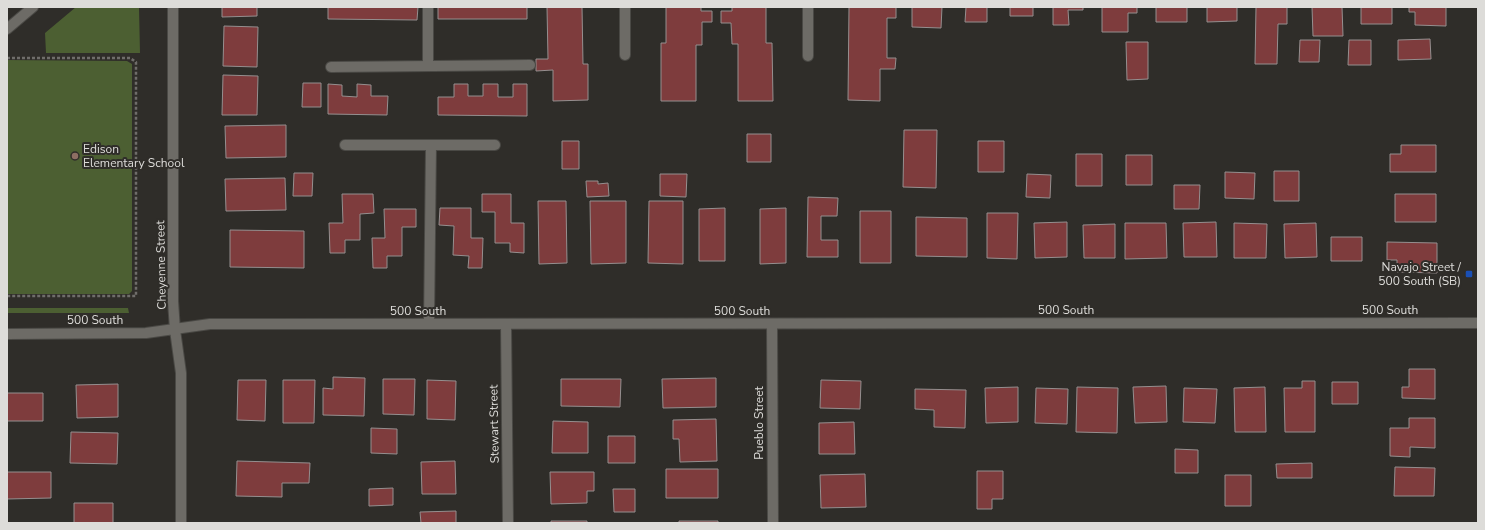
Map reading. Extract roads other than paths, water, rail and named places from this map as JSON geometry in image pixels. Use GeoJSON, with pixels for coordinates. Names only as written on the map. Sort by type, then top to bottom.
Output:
{"type":"FeatureCollection","features":[{"type":"Feature","properties":{"kind":"street"},"geometry":{"type":"LineString","coordinates":[[7,29],[33,7]]}},
{"type":"Feature","properties":{"kind":"street","name":"Cheyenne Street"},"geometry":{"type":"LineString","coordinates":[[173,7],[173,277],[175,330],[181,373],[181,523]]}},
{"type":"Feature","properties":{"kind":"street"},"geometry":{"type":"LineString","coordinates":[[428,7],[428,66]]}},
{"type":"Feature","properties":{"kind":"street"},"geometry":{"type":"LineString","coordinates":[[625,7],[625,55]]}},
{"type":"Feature","properties":{"kind":"street"},"geometry":{"type":"LineString","coordinates":[[808,7],[808,56]]}},
{"type":"Feature","properties":{"kind":"street"},"geometry":{"type":"LineString","coordinates":[[331,68],[530,65]]}},
{"type":"Feature","properties":{"kind":"street"},"geometry":{"type":"LineString","coordinates":[[345,144],[495,145]]}},
{"type":"Feature","properties":{"kind":"street"},"geometry":{"type":"LineString","coordinates":[[429,324],[431,145]]}},
{"type":"Feature","properties":{"kind":"street","name":"500 South"},"geometry":{"type":"LineString","coordinates":[[7,334],[146,333],[210,324],[1478,323]]}},
{"type":"Feature","properties":{"kind":"street","name":"Stewart Street"},"geometry":{"type":"LineString","coordinates":[[506,324],[508,523]]}},
{"type":"Feature","properties":{"kind":"street","name":"Pueblo Street"},"geometry":{"type":"LineString","coordinates":[[772,324],[773,523]]}},
{"type":"Feature","properties":{"kind":"place","name":"Edison Elementary School"},"geometry":{"type":"Point","coordinates":[75,156]}},
{"type":"Feature","properties":{"kind":"place","name":"Navajo Street / 500 South (SB)"},"geometry":{"type":"Point","coordinates":[1469,274]}}]}
